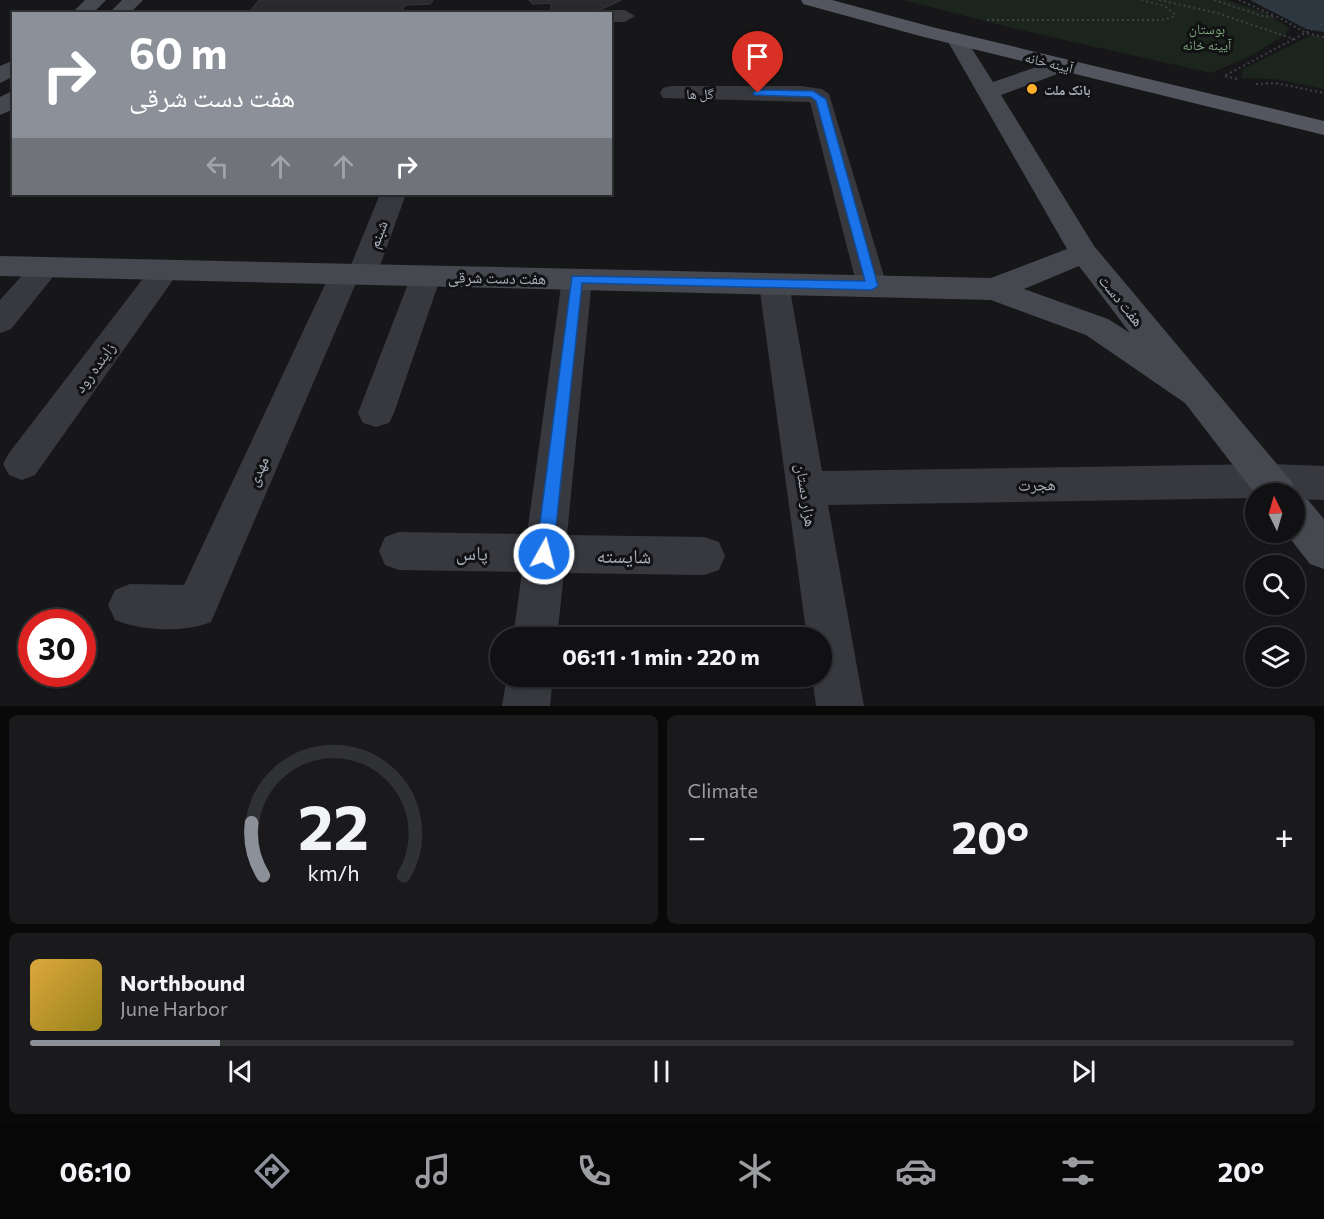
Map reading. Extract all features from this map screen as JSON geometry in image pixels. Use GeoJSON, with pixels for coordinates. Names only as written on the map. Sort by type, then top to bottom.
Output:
{"type":"FeatureCollection","features":[{"type":"Feature","properties":{"kind":"main road","name":"آیینه خانه"},"geometry":{"type":"LineString","coordinates":[[810,0],[957,40],[1324,128]]}},
{"type":"Feature","properties":{"kind":"main road","name":"آیینه خانه"},"geometry":{"type":"LineString","coordinates":[[861,0],[935,20],[1324,111]]}},
{"type":"Feature","properties":{"kind":"street"},"geometry":{"type":"LineString","coordinates":[[83,12],[98,0]]}},
{"type":"Feature","properties":{"kind":"street"},"geometry":{"type":"LineString","coordinates":[[119,12],[134,0]]}},
{"type":"Feature","properties":{"kind":"street","name":"هفت دست"},"geometry":{"type":"LineString","coordinates":[[957,40],[1084,253],[1270,483]]}},
{"type":"Feature","properties":{"kind":"street"},"geometry":{"type":"LineString","coordinates":[[988,92],[1060,65]]}},
{"type":"Feature","properties":{"kind":"street"},"geometry":{"type":"LineString","coordinates":[[0,76],[12,67]]}},
{"type":"Feature","properties":{"kind":"street","name":"گل ها"},"geometry":{"type":"LineString","coordinates":[[671,93],[801,93],[813,94],[821,99],[872,286]]}},
{"type":"Feature","properties":{"kind":"street"},"geometry":{"type":"LineString","coordinates":[[0,108],[12,99]]}},
{"type":"Feature","properties":{"kind":"street","name":"شبنم"},"geometry":{"type":"LineString","coordinates":[[353,274],[392,195]]}},
{"type":"Feature","properties":{"kind":"street"},"geometry":{"type":"LineString","coordinates":[[994,289],[1084,253]]}},
{"type":"Feature","properties":{"kind":"street","name":"هفت دست شرقی"},"geometry":{"type":"LineString","coordinates":[[0,266],[994,289]]}},
{"type":"Feature","properties":{"kind":"street"},"geometry":{"type":"LineString","coordinates":[[0,321],[46,267]]}},
{"type":"Feature","properties":{"kind":"street","name":"زاینده رود"},"geometry":{"type":"LineString","coordinates":[[22,464],[165,270]]}},
{"type":"Feature","properties":{"kind":"street","name":"مهدی"},"geometry":{"type":"LineString","coordinates":[[130,605],[196,607],[353,274]]}},
{"type":"Feature","properties":{"kind":"street"},"geometry":{"type":"LineString","coordinates":[[376,413],[426,276]]}},
{"type":"Feature","properties":{"kind":"street"},"geometry":{"type":"LineString","coordinates":[[536,627],[577,279]]}},
{"type":"Feature","properties":{"kind":"street","name":"هزار دستان"},"geometry":{"type":"LineString","coordinates":[[774,284],[840,706]]}},
{"type":"Feature","properties":{"kind":"street"},"geometry":{"type":"LineString","coordinates":[[994,289],[1097,327],[1199,395]]}},
{"type":"Feature","properties":{"kind":"street","name":"هجرت"},"geometry":{"type":"LineString","coordinates":[[1305,484],[1324,483]]}},
{"type":"Feature","properties":{"kind":"street","name":"هجرت"},"geometry":{"type":"LineString","coordinates":[[806,488],[1245,487]]}},
{"type":"Feature","properties":{"kind":"street"},"geometry":{"type":"LineString","coordinates":[[1305,527],[1324,550]]}},
{"type":"Feature","properties":{"kind":"street","name":"پاس"},"geometry":{"type":"LineString","coordinates":[[399,551],[544,554]]}},
{"type":"Feature","properties":{"kind":"street","name":"شایسته"},"geometry":{"type":"LineString","coordinates":[[544,554],[704,556]]}},
{"type":"Feature","properties":{"kind":"street"},"geometry":{"type":"LineString","coordinates":[[526,706],[529,687]]}},
{"type":"Feature","properties":{"kind":"path"},"geometry":{"type":"LineString","coordinates":[[980,20],[1162,20],[1174,17],[1174,13],[1164,6],[1141,0]]}},
{"type":"Feature","properties":{"kind":"path"},"geometry":{"type":"LineString","coordinates":[[1159,0],[1217,13],[1294,39]]}},
{"type":"Feature","properties":{"kind":"path"},"geometry":{"type":"LineString","coordinates":[[1214,0],[1262,16],[1278,17]]}},
{"type":"Feature","properties":{"kind":"path"},"geometry":{"type":"LineString","coordinates":[[1239,0],[1278,17],[1306,33],[1324,37]]}},
{"type":"Feature","properties":{"kind":"path"},"geometry":{"type":"LineString","coordinates":[[1324,24],[1224,76],[1256,84],[1275,83],[1324,93]]}},
{"type":"Feature","properties":{"kind":"green space","name":"بوستان آیینه خانه"},"geometry":{"type":"Polygon","coordinates":[[[903,0],[1227,0],[1266,13],[1289,28],[1285,35],[1252,55],[1211,73],[1021,30],[903,0]]]}},
{"type":"Feature","properties":{"kind":"green space","name":"بوستان آیینه خانه"},"geometry":{"type":"Polygon","coordinates":[[[1312,35],[1324,37],[1324,89],[1275,79],[1241,78],[1243,69],[1312,35]]]}},
{"type":"Feature","properties":{"kind":"shaded area"},"geometry":{"type":"Polygon","coordinates":[[[1250,0],[1324,0],[1324,32],[1306,29],[1250,0]]]}},
{"type":"Feature","properties":{"kind":"building"},"geometry":{"type":"Polygon","coordinates":[[[259,0],[433,0],[430,4],[405,5],[402,12],[250,12],[259,0]]]}},
{"type":"Feature","properties":{"kind":"building"},"geometry":{"type":"Polygon","coordinates":[[[529,0],[621,0],[595,12],[551,11],[551,3],[533,4],[529,0]]]}},
{"type":"Feature","properties":{"kind":"place","name":"بانک ملت"},"geometry":{"type":"Point","coordinates":[1032,89]}},
{"type":"Feature","properties":{"kind":"route"},"geometry":{"type":"LineString","coordinates":[[544,554],[577,279],[872,286],[821,99],[813,94],[758,93]]}}]}
